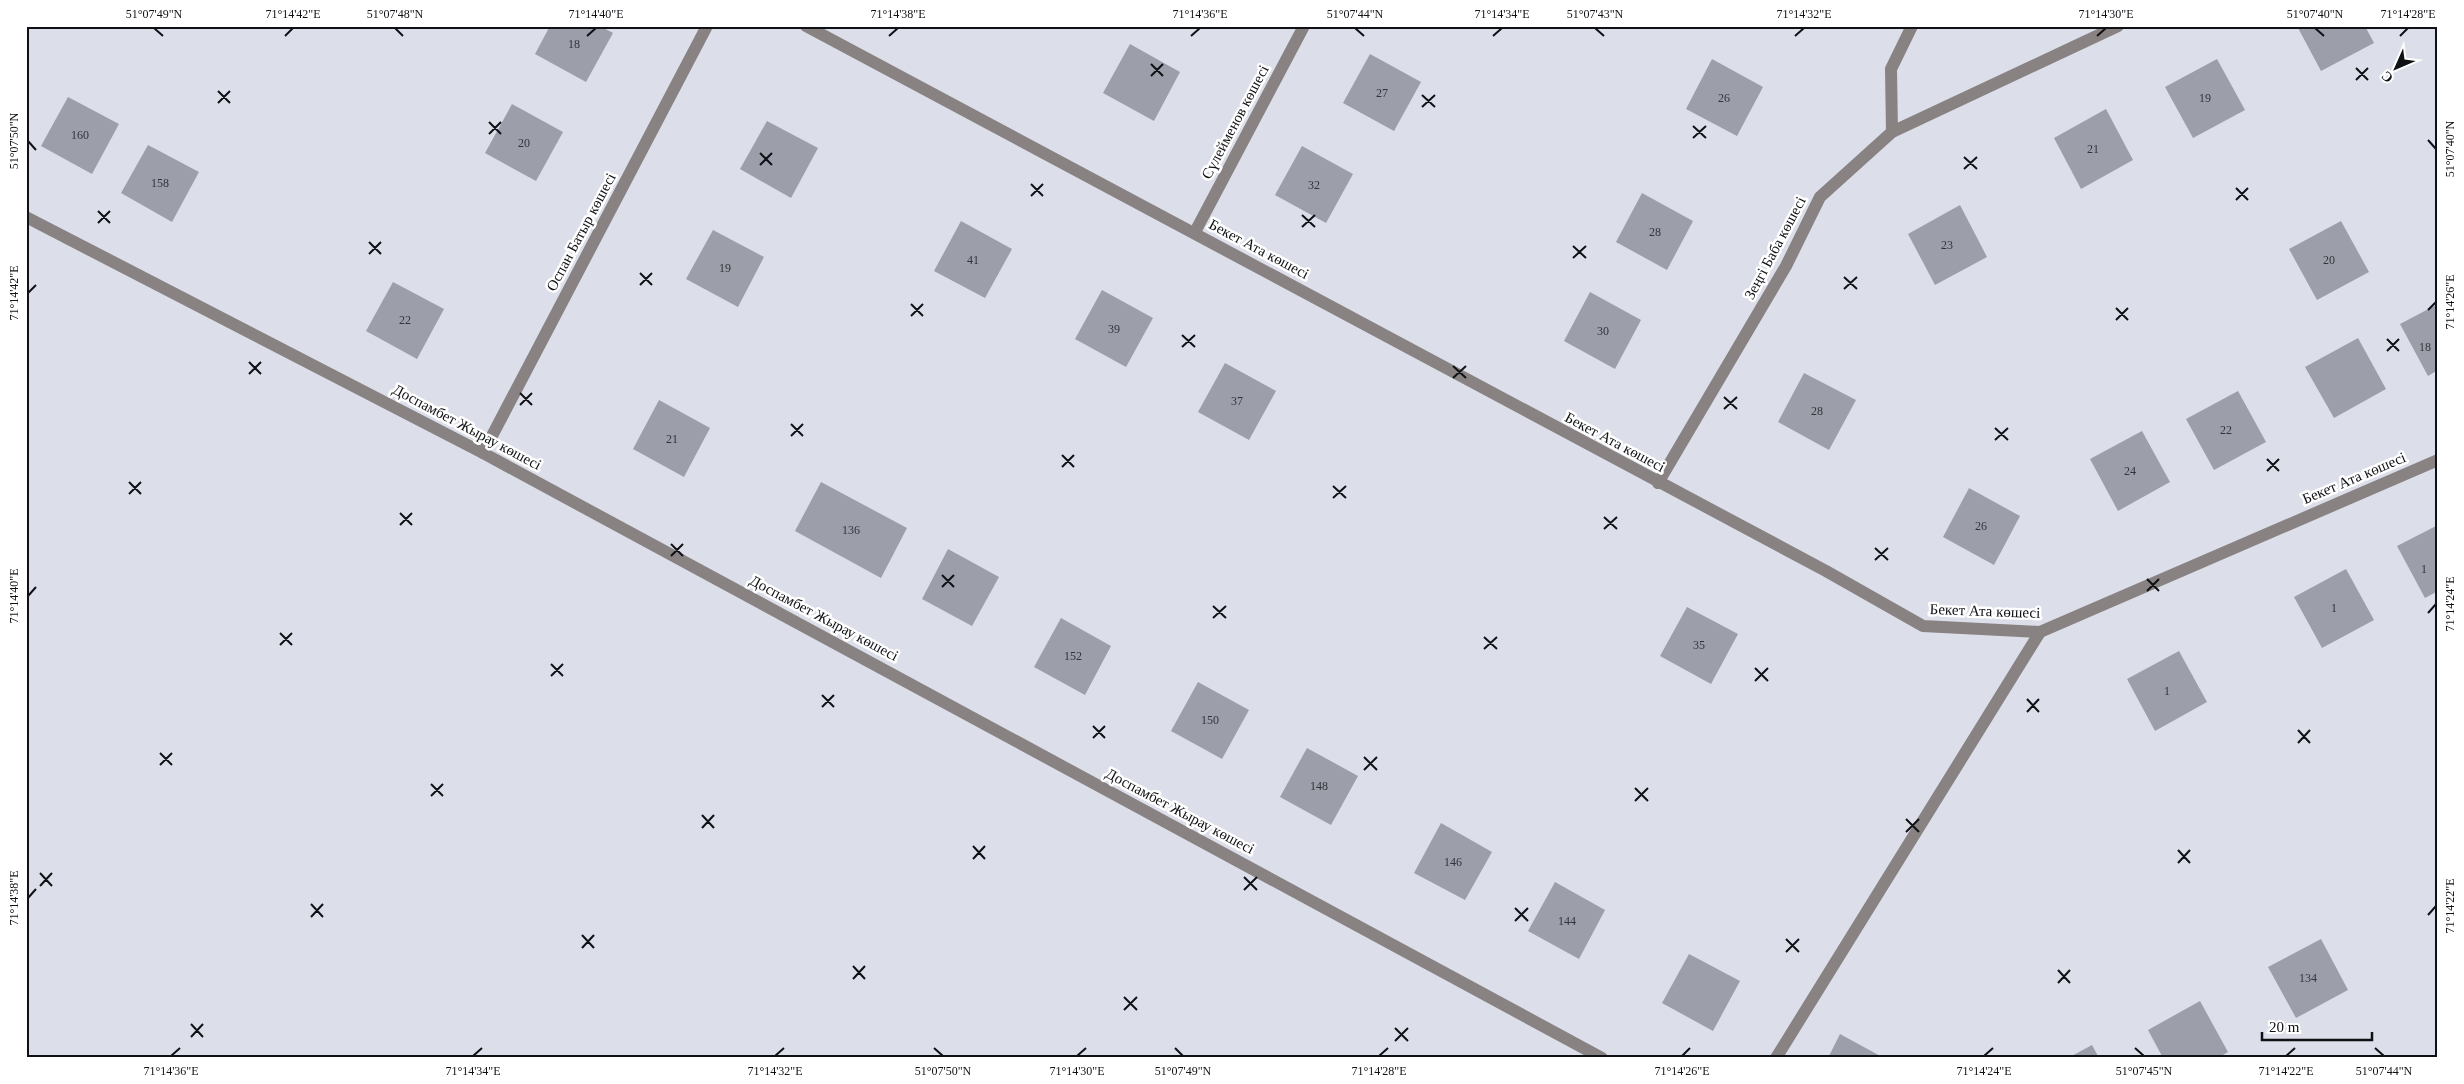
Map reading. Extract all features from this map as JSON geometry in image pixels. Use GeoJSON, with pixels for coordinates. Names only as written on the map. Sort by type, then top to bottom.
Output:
{"type":"FeatureCollection","features":[{"type":"Feature","properties":{"kind":"street","name":"Оспан Батыр көшесі"},"geometry":{"type":"LineString","coordinates":[[483,453],[707,26]]}},
{"type":"Feature","properties":{"kind":"street","name":"Бекет Ата көшесі"},"geometry":{"type":"LineString","coordinates":[[806,26],[1195,232],[1658,483],[1826,571],[1923,626],[2040,632],[2438,460]]}},
{"type":"Feature","properties":{"kind":"street","name":"Сүлейменов көшесі"},"geometry":{"type":"LineString","coordinates":[[1195,232],[1304,26]]}},
{"type":"Feature","properties":{"kind":"street"},"geometry":{"type":"LineString","coordinates":[[1892,132],[1891,70],[1912,26]]}},
{"type":"Feature","properties":{"kind":"street","name":"Зеңгі Баба көшесі"},"geometry":{"type":"LineString","coordinates":[[1658,483],[1786,266],[1820,197],[1892,132],[2097,31],[2118,26]]}},
{"type":"Feature","properties":{"kind":"street","name":"Доспамбет Жырау көшесі"},"geometry":{"type":"LineString","coordinates":[[26,217],[483,453],[1602,1058]]}},
{"type":"Feature","properties":{"kind":"street"},"geometry":{"type":"LineString","coordinates":[[1776,1058],[2040,632]]}},
{"type":"Feature","properties":{"kind":"building"},"geometry":{"type":"Polygon","coordinates":[[[550,26],[600,26],[613,33],[586,82],[535,54],[550,26]]]}},
{"type":"Feature","properties":{"kind":"building"},"geometry":{"type":"Polygon","coordinates":[[[2297,26],[2365,26],[2374,43],[2321,71],[2297,26]]]}},
{"type":"Feature","properties":{"kind":"building"},"geometry":{"type":"Polygon","coordinates":[[[1130,44],[1180,72],[1154,121],[1103,93],[1130,44]]]}},
{"type":"Feature","properties":{"kind":"building"},"geometry":{"type":"Polygon","coordinates":[[[1370,54],[1421,82],[1394,131],[1343,103],[1370,54]]]}},
{"type":"Feature","properties":{"kind":"building"},"geometry":{"type":"Polygon","coordinates":[[[1712,59],[1763,87],[1737,136],[1686,109],[1712,59]]]}},
{"type":"Feature","properties":{"kind":"building"},"geometry":{"type":"Polygon","coordinates":[[[2217,59],[2245,110],[2193,138],[2165,87],[2217,59]]]}},
{"type":"Feature","properties":{"kind":"building"},"geometry":{"type":"Polygon","coordinates":[[[68,97],[119,124],[92,174],[41,146],[68,97]]]}},
{"type":"Feature","properties":{"kind":"building"},"geometry":{"type":"Polygon","coordinates":[[[512,104],[563,132],[536,181],[485,153],[512,104]]]}},
{"type":"Feature","properties":{"kind":"building"},"geometry":{"type":"Polygon","coordinates":[[[2106,109],[2133,160],[2081,189],[2054,138],[2106,109]]]}},
{"type":"Feature","properties":{"kind":"building"},"geometry":{"type":"Polygon","coordinates":[[[767,121],[818,148],[791,198],[740,169],[767,121]]]}},
{"type":"Feature","properties":{"kind":"building"},"geometry":{"type":"Polygon","coordinates":[[[148,145],[199,172],[172,222],[121,193],[148,145]]]}},
{"type":"Feature","properties":{"kind":"building"},"geometry":{"type":"Polygon","coordinates":[[[1302,146],[1353,174],[1326,223],[1275,195],[1302,146]]]}},
{"type":"Feature","properties":{"kind":"building"},"geometry":{"type":"Polygon","coordinates":[[[1642,193],[1693,221],[1667,270],[1616,242],[1642,193]]]}},
{"type":"Feature","properties":{"kind":"building"},"geometry":{"type":"Polygon","coordinates":[[[1960,205],[1987,257],[1935,285],[1908,234],[1960,205]]]}},
{"type":"Feature","properties":{"kind":"building"},"geometry":{"type":"Polygon","coordinates":[[[961,221],[1012,249],[985,298],[934,271],[961,221]]]}},
{"type":"Feature","properties":{"kind":"building"},"geometry":{"type":"Polygon","coordinates":[[[2341,221],[2369,272],[2317,300],[2289,249],[2341,221]]]}},
{"type":"Feature","properties":{"kind":"building"},"geometry":{"type":"Polygon","coordinates":[[[713,230],[764,257],[738,307],[686,279],[713,230]]]}},
{"type":"Feature","properties":{"kind":"building"},"geometry":{"type":"Polygon","coordinates":[[[393,282],[444,309],[417,359],[366,331],[393,282]]]}},
{"type":"Feature","properties":{"kind":"building"},"geometry":{"type":"Polygon","coordinates":[[[1102,290],[1153,318],[1126,367],[1075,339],[1102,290]]]}},
{"type":"Feature","properties":{"kind":"building"},"geometry":{"type":"Polygon","coordinates":[[[1590,292],[1641,320],[1615,369],[1564,341],[1590,292]]]}},
{"type":"Feature","properties":{"kind":"building"},"geometry":{"type":"Polygon","coordinates":[[[2438,304],[2438,370],[2428,376],[2400,324],[2438,304]]]}},
{"type":"Feature","properties":{"kind":"building"},"geometry":{"type":"Polygon","coordinates":[[[2358,338],[2386,389],[2334,418],[2305,367],[2358,338]]]}},
{"type":"Feature","properties":{"kind":"building"},"geometry":{"type":"Polygon","coordinates":[[[1225,363],[1276,391],[1249,440],[1198,412],[1225,363]]]}},
{"type":"Feature","properties":{"kind":"building"},"geometry":{"type":"Polygon","coordinates":[[[1804,373],[1856,400],[1829,450],[1778,422],[1804,373]]]}},
{"type":"Feature","properties":{"kind":"building"},"geometry":{"type":"Polygon","coordinates":[[[2238,391],[2266,442],[2214,470],[2186,419],[2238,391]]]}},
{"type":"Feature","properties":{"kind":"building"},"geometry":{"type":"Polygon","coordinates":[[[659,400],[710,428],[684,477],[633,449],[659,400]]]}},
{"type":"Feature","properties":{"kind":"building"},"geometry":{"type":"Polygon","coordinates":[[[2142,431],[2170,482],[2118,511],[2090,459],[2142,431]]]}},
{"type":"Feature","properties":{"kind":"building"},"geometry":{"type":"Polygon","coordinates":[[[821,482],[907,528],[881,578],[795,531],[821,482]]]}},
{"type":"Feature","properties":{"kind":"building"},"geometry":{"type":"Polygon","coordinates":[[[1969,488],[2020,516],[1994,565],[1943,537],[1969,488]]]}},
{"type":"Feature","properties":{"kind":"building"},"geometry":{"type":"Polygon","coordinates":[[[2438,525],[2438,591],[2425,598],[2397,546],[2438,525]]]}},
{"type":"Feature","properties":{"kind":"building"},"geometry":{"type":"Polygon","coordinates":[[[948,549],[999,577],[972,626],[922,599],[948,549]]]}},
{"type":"Feature","properties":{"kind":"building"},"geometry":{"type":"Polygon","coordinates":[[[2346,569],[2374,620],[2322,648],[2294,597],[2346,569]]]}},
{"type":"Feature","properties":{"kind":"building"},"geometry":{"type":"Polygon","coordinates":[[[1687,607],[1738,634],[1711,684],[1660,656],[1687,607]]]}},
{"type":"Feature","properties":{"kind":"building"},"geometry":{"type":"Polygon","coordinates":[[[1061,618],[1111,646],[1085,695],[1034,667],[1061,618]]]}},
{"type":"Feature","properties":{"kind":"building"},"geometry":{"type":"Polygon","coordinates":[[[2179,651],[2207,702],[2155,731],[2127,679],[2179,651]]]}},
{"type":"Feature","properties":{"kind":"building"},"geometry":{"type":"Polygon","coordinates":[[[1198,682],[1249,710],[1222,759],[1171,731],[1198,682]]]}},
{"type":"Feature","properties":{"kind":"building"},"geometry":{"type":"Polygon","coordinates":[[[1307,748],[1358,776],[1331,825],[1280,797],[1307,748]]]}},
{"type":"Feature","properties":{"kind":"building"},"geometry":{"type":"Polygon","coordinates":[[[1441,823],[1492,852],[1465,900],[1414,873],[1441,823]]]}},
{"type":"Feature","properties":{"kind":"building"},"geometry":{"type":"Polygon","coordinates":[[[1555,882],[1605,910],[1579,959],[1528,931],[1555,882]]]}},
{"type":"Feature","properties":{"kind":"building"},"geometry":{"type":"Polygon","coordinates":[[[2321,939],[2348,990],[2296,1018],[2268,967],[2321,939]]]}},
{"type":"Feature","properties":{"kind":"building"},"geometry":{"type":"Polygon","coordinates":[[[1689,954],[1740,981],[1713,1031],[1662,1003],[1689,954]]]}},
{"type":"Feature","properties":{"kind":"building"},"geometry":{"type":"Polygon","coordinates":[[[2200,1001],[2228,1052],[2218,1058],[2163,1058],[2148,1030],[2200,1001]]]}},
{"type":"Feature","properties":{"kind":"building"},"geometry":{"type":"Polygon","coordinates":[[[1840,1034],[1884,1058],[1828,1058],[1840,1034]]]}},
{"type":"Feature","properties":{"kind":"building"},"geometry":{"type":"Polygon","coordinates":[[[2092,1045],[2099,1058],[2068,1058],[2092,1045]]]}}]}
